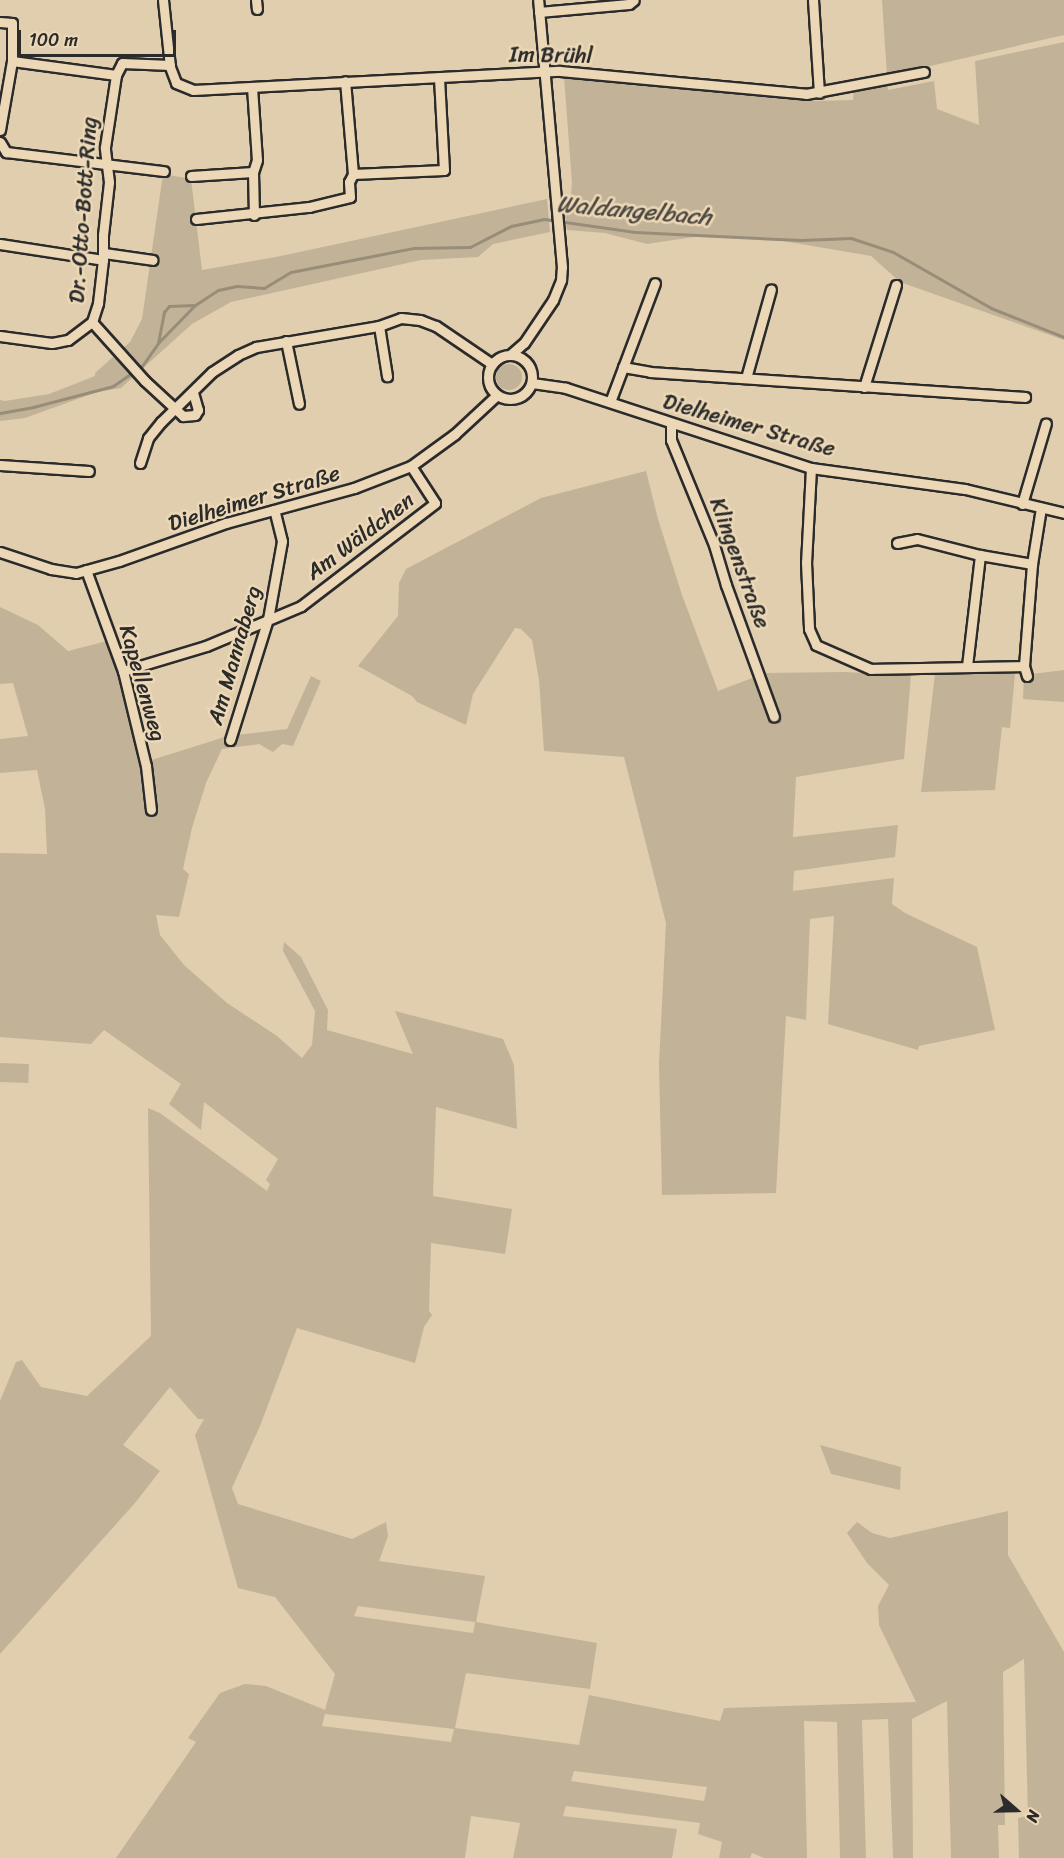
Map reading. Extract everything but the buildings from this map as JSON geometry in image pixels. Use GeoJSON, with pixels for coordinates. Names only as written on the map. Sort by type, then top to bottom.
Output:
{"type":"FeatureCollection","features":[{"type":"Feature","properties":{"kind":"street"},"geometry":{"type":"LineString","coordinates":[[12,61],[116,75],[122,63],[170,65],[163,0]]}},
{"type":"Feature","properties":{"kind":"street"},"geometry":{"type":"LineString","coordinates":[[524,343],[525,360],[532,370],[532,383],[522,396],[505,399],[497,395],[490,387],[488,375],[492,364],[500,357],[510,355],[524,343],[553,300],[561,280],[538,0]]}},
{"type":"Feature","properties":{"kind":"street"},"geometry":{"type":"LineString","coordinates":[[539,12],[629,4],[634,0]]}},
{"type":"Feature","properties":{"kind":"street"},"geometry":{"type":"LineString","coordinates":[[813,0],[819,93]]}},
{"type":"Feature","properties":{"kind":"street"},"geometry":{"type":"LineString","coordinates":[[0,22],[12,23],[12,61],[0,130]]}},
{"type":"Feature","properties":{"kind":"street","name":"Im Brühl"},"geometry":{"type":"LineString","coordinates":[[170,65],[176,83],[193,90],[544,72],[806,94],[924,72]]}},
{"type":"Feature","properties":{"kind":"street","name":"Dr.-Otto-Bott-Ring"},"geometry":{"type":"LineString","coordinates":[[0,336],[52,343],[68,340],[92,322],[98,303],[104,257],[103,235],[109,182],[105,147],[116,75]]}},
{"type":"Feature","properties":{"kind":"street"},"geometry":{"type":"LineString","coordinates":[[353,174],[444,170],[439,77]]}},
{"type":"Feature","properties":{"kind":"street"},"geometry":{"type":"LineString","coordinates":[[196,219],[254,215],[333,204],[350,197],[349,182],[353,174],[345,81]]}},
{"type":"Feature","properties":{"kind":"street"},"geometry":{"type":"LineString","coordinates":[[252,87],[257,160],[253,172],[254,215]]}},
{"type":"Feature","properties":{"kind":"street"},"geometry":{"type":"LineString","coordinates":[[0,142],[6,152],[164,171]]}},
{"type":"Feature","properties":{"kind":"street"},"geometry":{"type":"LineString","coordinates":[[190,176],[253,172]]}},
{"type":"Feature","properties":{"kind":"street"},"geometry":{"type":"LineString","coordinates":[[0,244],[104,257],[153,260]]}},
{"type":"Feature","properties":{"kind":"street"},"geometry":{"type":"LineString","coordinates":[[610,402],[655,283]]}},
{"type":"Feature","properties":{"kind":"street"},"geometry":{"type":"LineString","coordinates":[[864,387],[896,285]]}},
{"type":"Feature","properties":{"kind":"street"},"geometry":{"type":"LineString","coordinates":[[746,378],[771,289]]}},
{"type":"Feature","properties":{"kind":"street"},"geometry":{"type":"LineString","coordinates":[[140,464],[148,438],[174,410],[212,372],[238,355],[256,347],[379,327],[401,318],[420,320],[446,331],[492,364]]}},
{"type":"Feature","properties":{"kind":"street"},"geometry":{"type":"LineString","coordinates":[[92,322],[145,381],[183,416],[195,415],[198,410],[194,392]]}},
{"type":"Feature","properties":{"kind":"street"},"geometry":{"type":"LineString","coordinates":[[379,327],[387,376]]}},
{"type":"Feature","properties":{"kind":"street"},"geometry":{"type":"LineString","coordinates":[[286,341],[299,404]]}},
{"type":"Feature","properties":{"kind":"street"},"geometry":{"type":"LineString","coordinates":[[510,355],[525,360]]}},
{"type":"Feature","properties":{"kind":"street"},"geometry":{"type":"LineString","coordinates":[[623,367],[650,372],[1025,398]]}},
{"type":"Feature","properties":{"kind":"street","name":"Dielheimer Straße"},"geometry":{"type":"LineString","coordinates":[[532,383],[566,388],[810,468],[965,489],[1064,513]]}},
{"type":"Feature","properties":{"kind":"street","name":"Dielheimer Straße"},"geometry":{"type":"LineString","coordinates":[[0,552],[63,572],[86,570],[273,510],[354,488],[411,465],[455,434],[497,395]]}},
{"type":"Feature","properties":{"kind":"street","name":"Klingenstraße"},"geometry":{"type":"LineString","coordinates":[[671,423],[671,440],[714,545],[726,585],[774,717]]}},
{"type":"Feature","properties":{"kind":"street"},"geometry":{"type":"LineString","coordinates":[[1022,504],[1046,423]]}},
{"type":"Feature","properties":{"kind":"street"},"geometry":{"type":"LineString","coordinates":[[0,465],[89,471]]}},
{"type":"Feature","properties":{"kind":"street","name":"Am Wäldchen"},"geometry":{"type":"LineString","coordinates":[[268,619],[301,606],[435,503],[411,465]]}},
{"type":"Feature","properties":{"kind":"street"},"geometry":{"type":"LineString","coordinates":[[810,468],[806,562],[809,629],[816,645],[871,669],[967,666],[1026,671],[1032,564],[1041,508]]}},
{"type":"Feature","properties":{"kind":"street","name":"Am Mannaberg"},"geometry":{"type":"LineString","coordinates":[[230,740],[268,619],[282,541],[273,510]]}},
{"type":"Feature","properties":{"kind":"street"},"geometry":{"type":"LineString","coordinates":[[897,543],[916,539],[980,555],[1032,564]]}},
{"type":"Feature","properties":{"kind":"street"},"geometry":{"type":"LineString","coordinates":[[967,666],[980,555]]}},
{"type":"Feature","properties":{"kind":"street","name":"Kapellenweg"},"geometry":{"type":"LineString","coordinates":[[86,570],[123,671],[146,766],[151,810]]}},
{"type":"Feature","properties":{"kind":"street"},"geometry":{"type":"LineString","coordinates":[[123,671],[206,646],[268,619]]}},
{"type":"Feature","properties":{"kind":"shaded area"},"geometry":{"type":"Polygon","coordinates":[[[882,0],[1064,0],[1064,35],[887,76],[882,0]]]}},
{"type":"Feature","properties":{"kind":"shaded area"},"geometry":{"type":"Polygon","coordinates":[[[1064,42],[1064,340],[900,282],[871,256],[783,241],[707,235],[647,244],[605,233],[567,230],[565,215],[569,215],[572,183],[564,77],[815,101],[853,100],[854,90],[887,83],[888,90],[934,81],[937,109],[979,125],[975,61],[1064,42]]]}},
{"type":"Feature","properties":{"kind":"shaded area"},"geometry":{"type":"Polygon","coordinates":[[[163,174],[191,179],[202,270],[276,257],[547,199],[550,232],[493,244],[478,257],[421,260],[231,302],[192,324],[121,388],[97,392],[25,418],[0,421],[0,400],[49,394],[95,376],[95,373],[130,342],[142,319],[163,174]]]}},
{"type":"Feature","properties":{"kind":"shaded area"},"geometry":{"type":"Polygon","coordinates":[[[509,364],[518,368],[522,377],[518,386],[509,390],[500,386],[496,377],[500,368],[509,364]]]}},
{"type":"Feature","properties":{"kind":"shaded area"},"geometry":{"type":"Polygon","coordinates":[[[646,471],[658,519],[682,595],[718,691],[765,673],[843,672],[911,675],[904,759],[796,777],[793,837],[898,825],[895,857],[794,871],[793,891],[894,878],[892,904],[905,913],[977,947],[995,1030],[919,1046],[918,1050],[828,1024],[834,916],[810,919],[806,1020],[786,1016],[776,1193],[662,1195],[659,1064],[666,923],[624,757],[544,751],[539,680],[532,640],[521,629],[515,628],[473,694],[466,725],[417,702],[412,696],[358,666],[398,616],[399,583],[406,569],[541,498],[646,471]]]}},
{"type":"Feature","properties":{"kind":"shaded area"},"geometry":{"type":"Polygon","coordinates":[[[0,607],[38,625],[68,651],[107,641],[122,684],[142,763],[228,736],[287,729],[311,676],[321,681],[293,746],[282,744],[273,752],[259,744],[222,749],[206,783],[192,828],[183,869],[189,874],[179,917],[156,915],[160,935],[184,965],[227,1003],[277,1036],[302,1058],[312,1045],[315,1011],[283,951],[284,942],[301,957],[328,1010],[327,1030],[413,1054],[395,1011],[503,1039],[514,1065],[517,1129],[436,1107],[433,1196],[512,1209],[505,1254],[431,1243],[429,1311],[432,1315],[424,1327],[415,1363],[297,1328],[260,1426],[232,1488],[238,1504],[352,1539],[386,1522],[388,1536],[379,1561],[485,1576],[476,1622],[597,1643],[590,1689],[466,1673],[455,1728],[579,1745],[589,1695],[720,1721],[724,1708],[916,1702],[879,1625],[878,1606],[889,1585],[867,1563],[847,1533],[857,1522],[872,1533],[890,1538],[1008,1511],[1008,1555],[1064,1652],[1064,1858],[1019,1858],[1018,1818],[1028,1816],[1024,1659],[1003,1672],[1005,1825],[998,1825],[999,1858],[951,1858],[947,1701],[912,1719],[913,1858],[893,1858],[888,1719],[862,1720],[866,1858],[840,1858],[837,1722],[804,1721],[807,1858],[764,1858],[752,1853],[750,1858],[719,1858],[722,1842],[698,1834],[700,1823],[566,1806],[563,1816],[677,1829],[672,1858],[513,1858],[520,1823],[471,1816],[465,1858],[116,1858],[196,1742],[188,1738],[220,1693],[245,1684],[266,1686],[325,1710],[335,1674],[275,1597],[238,1588],[195,1435],[204,1419],[198,1419],[170,1387],[123,1445],[160,1471],[135,1503],[0,1654],[0,1401],[16,1362],[22,1360],[41,1387],[87,1396],[151,1336],[148,1108],[160,1113],[267,1191],[270,1184],[266,1180],[278,1159],[204,1102],[201,1130],[169,1104],[181,1084],[104,1030],[91,1044],[0,1037],[0,853],[47,854],[45,809],[37,770],[0,773],[0,739],[28,736],[13,683],[0,684],[0,607]],[[358,1606],[354,1616],[473,1633],[475,1623],[475,1622],[358,1606]],[[325,1714],[322,1726],[451,1742],[454,1729],[325,1714]],[[574,1771],[571,1781],[704,1801],[707,1787],[574,1771]]]}},
{"type":"Feature","properties":{"kind":"shaded area"},"geometry":{"type":"Polygon","coordinates":[[[1064,670],[1064,702],[1023,699],[1024,675],[1064,670]]]}},
{"type":"Feature","properties":{"kind":"shaded area"},"geometry":{"type":"Polygon","coordinates":[[[935,674],[1015,674],[1010,728],[1002,727],[995,790],[921,792],[935,674]]]}},
{"type":"Feature","properties":{"kind":"shaded area"},"geometry":{"type":"Polygon","coordinates":[[[0,1063],[29,1064],[28,1083],[0,1082],[0,1063]]]}},
{"type":"Feature","properties":{"kind":"shaded area"},"geometry":{"type":"Polygon","coordinates":[[[820,1445],[901,1467],[900,1490],[831,1474],[820,1445]]]}},
{"type":"Feature","properties":{"kind":"waterway","name":"Waldangelbach"},"geometry":{"type":"LineString","coordinates":[[0,413],[33,407],[113,386],[142,366],[158,343],[195,305],[218,290],[237,286],[264,288],[291,272],[413,248],[470,247],[511,226],[544,219],[635,232],[801,240],[851,238],[893,252],[991,308],[1064,337]]}},
{"type":"Feature","properties":{"kind":"waterway","name":"Waldangelbach"},"geometry":{"type":"LineString","coordinates":[[158,343],[164,312],[169,306],[195,305]]}}]}
